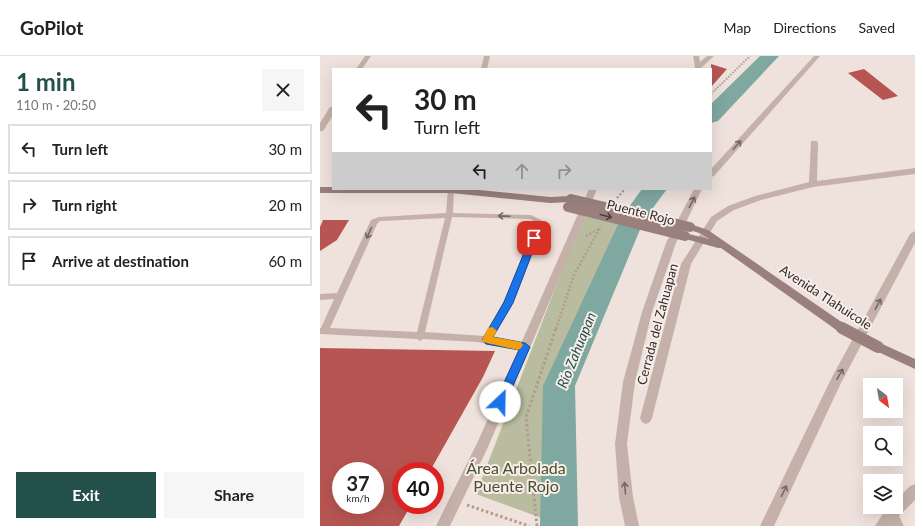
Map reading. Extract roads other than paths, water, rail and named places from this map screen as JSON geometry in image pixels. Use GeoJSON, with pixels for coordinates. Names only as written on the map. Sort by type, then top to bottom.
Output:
{"type":"FeatureCollection","features":[{"type":"Feature","properties":{"kind":"main road"},"geometry":{"type":"LineString","coordinates":[[320,190],[332,190]]}},
{"type":"Feature","properties":{"kind":"main road"},"geometry":{"type":"LineString","coordinates":[[460,190],[569,203]]}},
{"type":"Feature","properties":{"kind":"main road","name":"Puente Rojo"},"geometry":{"type":"LineString","coordinates":[[569,203],[690,227]]}},
{"type":"Feature","properties":{"kind":"main road","name":"Puente Rojo"},"geometry":{"type":"LineString","coordinates":[[569,203],[685,236]]}},
{"type":"Feature","properties":{"kind":"main road","name":"Avenida Tlahuicole"},"geometry":{"type":"LineString","coordinates":[[690,227],[702,236],[725,247],[839,326],[878,347],[915,364]]}},
{"type":"Feature","properties":{"kind":"main road","name":"Avenida Tlahuicole"},"geometry":{"type":"LineString","coordinates":[[685,236],[702,236]]}},
{"type":"Feature","properties":{"kind":"street"},"geometry":{"type":"LineString","coordinates":[[360,68],[368,56]]}},
{"type":"Feature","properties":{"kind":"street"},"geometry":{"type":"LineString","coordinates":[[484,68],[487,56]]}},
{"type":"Feature","properties":{"kind":"street"},"geometry":{"type":"LineString","coordinates":[[696,56],[697,68]]}},
{"type":"Feature","properties":{"kind":"street"},"geometry":{"type":"LineString","coordinates":[[697,68],[711,56]]}},
{"type":"Feature","properties":{"kind":"street"},"geometry":{"type":"LineString","coordinates":[[712,173],[817,56]]}},
{"type":"Feature","properties":{"kind":"street"},"geometry":{"type":"LineString","coordinates":[[320,129],[332,111]]}},
{"type":"Feature","properties":{"kind":"street"},"geometry":{"type":"LineString","coordinates":[[813,184],[814,143]]}},
{"type":"Feature","properties":{"kind":"street","name":"Cerrada del Zahuapan"},"geometry":{"type":"LineString","coordinates":[[646,418],[686,264],[702,236],[714,219],[731,208],[758,198],[813,184],[915,171]]}},
{"type":"Feature","properties":{"kind":"street"},"geometry":{"type":"LineString","coordinates":[[443,526],[457,499],[525,347],[593,190]]}},
{"type":"Feature","properties":{"kind":"street"},"geometry":{"type":"LineString","coordinates":[[632,526],[626,497],[621,444],[629,382],[647,312],[670,243],[697,190]]}},
{"type":"Feature","properties":{"kind":"street"},"geometry":{"type":"LineString","coordinates":[[767,526],[836,381],[860,339],[915,234]]}},
{"type":"Feature","properties":{"kind":"street"},"geometry":{"type":"LineString","coordinates":[[903,502],[915,491]]}},
{"type":"Feature","properties":{"kind":"street"},"geometry":{"type":"LineString","coordinates":[[882,526],[891,514],[897,526]]}},
{"type":"Feature","properties":{"kind":"lane"},"geometry":{"type":"LineString","coordinates":[[420,337],[449,215],[451,190]]}},
{"type":"Feature","properties":{"kind":"lane"},"geometry":{"type":"LineString","coordinates":[[486,340],[511,296],[539,226],[537,220],[531,217],[449,215],[384,217],[374,222],[322,331],[486,340],[525,347]]}},
{"type":"Feature","properties":{"kind":"lane"},"geometry":{"type":"LineString","coordinates":[[320,297],[340,296]]}},
{"type":"Feature","properties":{"kind":"waterway","name":"Río Zahuapan"},"geometry":{"type":"LineString","coordinates":[[712,116],[770,56]]}},
{"type":"Feature","properties":{"kind":"waterway","name":"Río Zahuapan"},"geometry":{"type":"LineString","coordinates":[[559,526],[559,386],[633,218],[654,190]]}},
{"type":"Feature","properties":{"kind":"park label","name":"Área Arbolada Puente Rojo"},"geometry":{"type":"Point","coordinates":[516,476]}}]}
